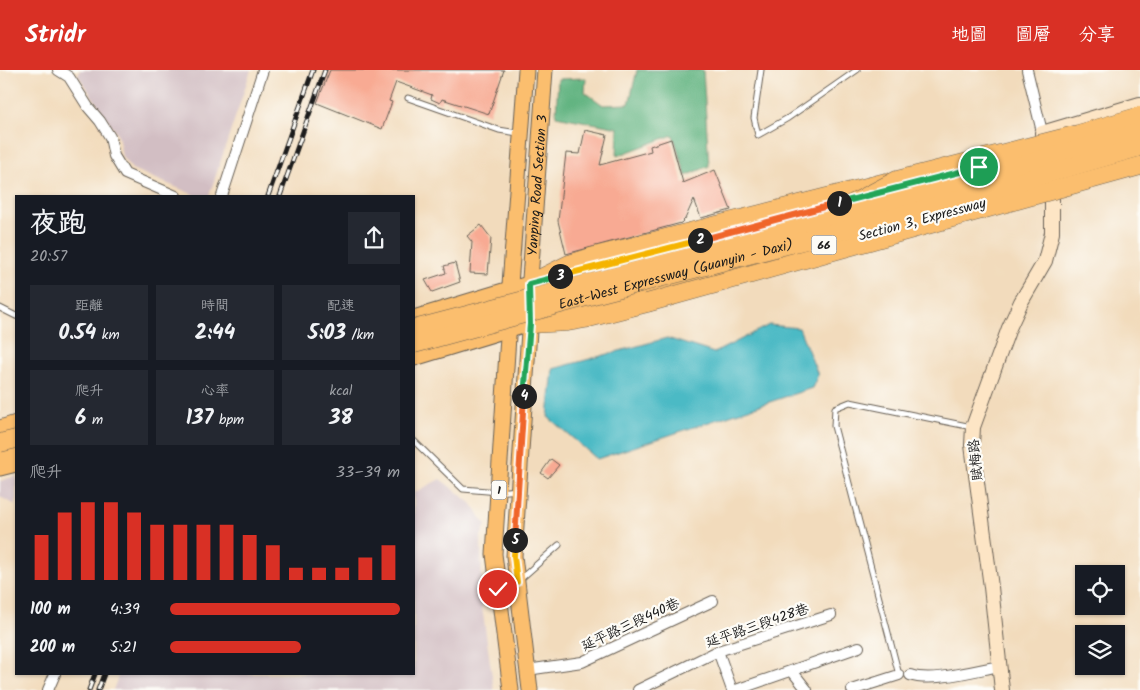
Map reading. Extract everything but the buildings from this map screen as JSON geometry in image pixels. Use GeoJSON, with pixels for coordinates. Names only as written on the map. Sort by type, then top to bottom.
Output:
{"type":"FeatureCollection","features":[{"type":"Feature","properties":{"kind":"highway"},"geometry":{"type":"LineString","coordinates":[[529,284],[569,264],[630,246],[1078,134],[1140,116]]}},
{"type":"Feature","properties":{"kind":"highway","name":"East-West Expressway (Guanyin - Daxi)"},"geometry":{"type":"LineString","coordinates":[[415,329],[815,223],[1140,132]]}},
{"type":"Feature","properties":{"kind":"highway","name":"East-West Expressway (Guanyin - Daxi)"},"geometry":{"type":"LineString","coordinates":[[415,344],[607,291],[911,213],[1140,147]]}},
{"type":"Feature","properties":{"kind":"highway"},"geometry":{"type":"LineString","coordinates":[[911,213],[1140,166]]}},
{"type":"Feature","properties":{"kind":"highway"},"geometry":{"type":"LineString","coordinates":[[530,324],[585,319],[647,303],[1140,166]]}},
{"type":"Feature","properties":{"kind":"highway"},"geometry":{"type":"LineString","coordinates":[[815,223],[897,180]]}},
{"type":"Feature","properties":{"kind":"highway"},"geometry":{"type":"LineString","coordinates":[[0,443],[15,438]]}},
{"type":"Feature","properties":{"kind":"highway"},"geometry":{"type":"LineString","coordinates":[[0,458],[15,453]]}},
{"type":"Feature","properties":{"kind":"main road","name":"Yanping Road Section 3"},"geometry":{"type":"LineString","coordinates":[[511,690],[494,554],[510,289],[526,70]]}},
{"type":"Feature","properties":{"kind":"main road","name":"Yanping Road Section 3"},"geometry":{"type":"LineString","coordinates":[[530,690],[514,556],[530,324],[529,284],[545,70]]}},
{"type":"Feature","properties":{"kind":"main road"},"geometry":{"type":"LineString","coordinates":[[415,318],[510,289],[1046,150],[1140,123]]}},
{"type":"Feature","properties":{"kind":"main road"},"geometry":{"type":"LineString","coordinates":[[521,134],[539,136]]}},
{"type":"Feature","properties":{"kind":"main road","name":"Section 3, Expressway"},"geometry":{"type":"LineString","coordinates":[[415,358],[509,329],[1051,192],[1140,160]]}},
{"type":"Feature","properties":{"kind":"main road"},"geometry":{"type":"LineString","coordinates":[[0,428],[15,423]]}},
{"type":"Feature","properties":{"kind":"main road"},"geometry":{"type":"LineString","coordinates":[[0,468],[15,464]]}},
{"type":"Feature","properties":{"kind":"street"},"geometry":{"type":"LineString","coordinates":[[58,70],[70,77],[88,107],[100,121],[110,137],[114,156],[126,174],[174,195]]}},
{"type":"Feature","properties":{"kind":"street"},"geometry":{"type":"LineString","coordinates":[[222,195],[263,70]]}},
{"type":"Feature","properties":{"kind":"street"},"geometry":{"type":"LineString","coordinates":[[1027,70],[1046,150]]}},
{"type":"Feature","properties":{"kind":"street"},"geometry":{"type":"LineString","coordinates":[[1042,133],[1140,104]]}},
{"type":"Feature","properties":{"kind":"street"},"geometry":{"type":"LineString","coordinates":[[1051,192],[1140,174]]}},
{"type":"Feature","properties":{"kind":"street","name":"賦梅路"},"geometry":{"type":"LineString","coordinates":[[1002,690],[972,444],[973,427],[1009,328],[1021,302],[1045,261],[1052,233],[1051,192]]}},
{"type":"Feature","properties":{"kind":"street"},"geometry":{"type":"LineString","coordinates":[[0,438],[15,447]]}},
{"type":"Feature","properties":{"kind":"street","name":"延平路三段440巷"},"geometry":{"type":"LineString","coordinates":[[528,670],[582,662],[713,601]]}},
{"type":"Feature","properties":{"kind":"street","name":"延平路三段428巷"},"geometry":{"type":"LineString","coordinates":[[638,690],[718,651],[831,615]]}},
{"type":"Feature","properties":{"kind":"street"},"geometry":{"type":"LineString","coordinates":[[736,690],[859,647]]}},
{"type":"Feature","properties":{"kind":"street"},"geometry":{"type":"LineString","coordinates":[[718,651],[732,690]]}},
{"type":"Feature","properties":{"kind":"street"},"geometry":{"type":"LineString","coordinates":[[910,675],[932,678],[1000,666]]}},
{"type":"Feature","properties":{"kind":"street"},"geometry":{"type":"LineString","coordinates":[[792,671],[807,690]]}},
{"type":"Feature","properties":{"kind":"street"},"geometry":{"type":"LineString","coordinates":[[48,690],[54,675]]}},
{"type":"Feature","properties":{"kind":"street"},"geometry":{"type":"LineString","coordinates":[[852,690],[899,675]]}},
{"type":"Feature","properties":{"kind":"lane"},"geometry":{"type":"LineString","coordinates":[[761,70],[754,118],[758,135],[788,118],[857,70]]}},
{"type":"Feature","properties":{"kind":"lane"},"geometry":{"type":"LineString","coordinates":[[408,98],[499,130],[521,134]]}},
{"type":"Feature","properties":{"kind":"lane"},"geometry":{"type":"LineString","coordinates":[[0,308],[15,316]]}},
{"type":"Feature","properties":{"kind":"lane"},"geometry":{"type":"LineString","coordinates":[[899,675],[834,426],[835,408],[850,402],[973,427]]}},
{"type":"Feature","properties":{"kind":"lane"},"geometry":{"type":"LineString","coordinates":[[415,442],[463,489],[499,492],[518,490]]}},
{"type":"Feature","properties":{"kind":"lane"},"geometry":{"type":"LineString","coordinates":[[498,589],[517,582],[559,545]]}},
{"type":"Feature","properties":{"kind":"shaded area"},"geometry":{"type":"Polygon","coordinates":[[[80,70],[251,70],[209,195],[195,195],[132,169],[122,157],[118,135],[78,75],[80,70]]]}},
{"type":"Feature","properties":{"kind":"shaded area"},"geometry":{"type":"Polygon","coordinates":[[[15,476],[15,504],[0,497],[0,481],[15,476]]]}},
{"type":"Feature","properties":{"kind":"shaded area"},"geometry":{"type":"Polygon","coordinates":[[[440,479],[471,503],[486,525],[481,536],[482,607],[494,690],[113,690],[119,675],[415,675],[415,492],[440,479]]]}},
{"type":"Feature","properties":{"kind":"green space"},"geometry":{"type":"Polygon","coordinates":[[[637,70],[703,70],[709,166],[686,176],[673,135],[617,156],[618,128],[556,116],[558,79],[586,78],[585,92],[603,105],[629,104],[637,70]]]}},
{"type":"Feature","properties":{"kind":"water"},"geometry":{"type":"Polygon","coordinates":[[[769,325],[799,328],[818,375],[812,388],[597,459],[548,417],[553,369],[667,338],[714,353],[769,325]]]}},
{"type":"Feature","properties":{"kind":"railway"},"geometry":{"type":"LineString","coordinates":[[268,195],[313,70]]}},
{"type":"Feature","properties":{"kind":"railway"},"geometry":{"type":"LineString","coordinates":[[280,195],[325,70]]}},
{"type":"Feature","properties":{"kind":"railway"},"geometry":{"type":"LineString","coordinates":[[89,690],[95,675]]}},
{"type":"Feature","properties":{"kind":"railway"},"geometry":{"type":"LineString","coordinates":[[98,690],[104,675]]}},
{"type":"Feature","properties":{"kind":"route"},"geometry":{"type":"LineString","coordinates":[[498,589],[517,582],[514,556],[530,324],[529,284],[979,167]]}}]}
